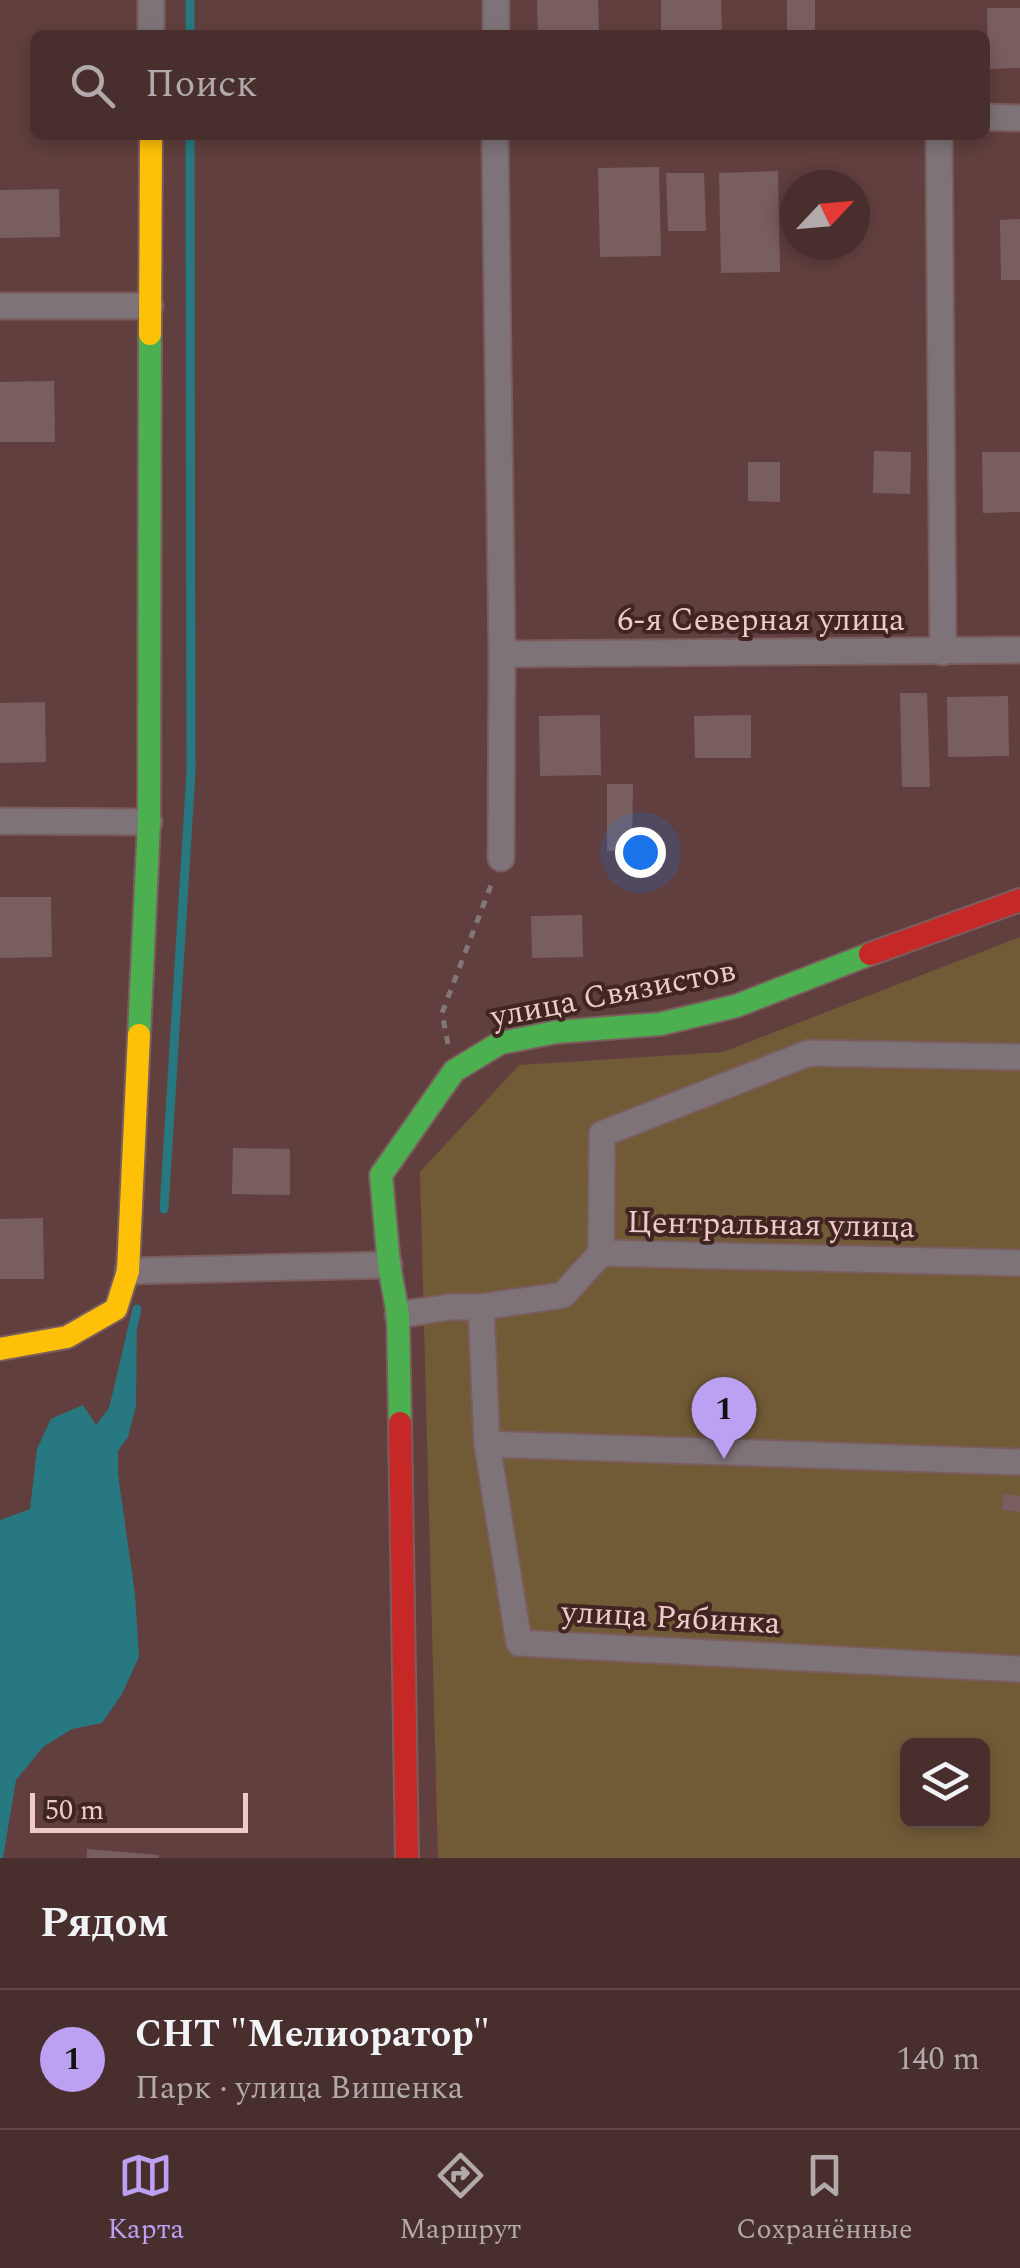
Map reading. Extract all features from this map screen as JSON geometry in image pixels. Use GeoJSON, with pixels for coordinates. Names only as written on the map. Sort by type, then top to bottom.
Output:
{"type":"FeatureCollection","features":[{"type":"Feature","properties":{"kind":"street"},"geometry":{"type":"LineString","coordinates":[[151,0],[151,30]]}},
{"type":"Feature","properties":{"kind":"street"},"geometry":{"type":"LineString","coordinates":[[496,0],[496,30]]}},
{"type":"Feature","properties":{"kind":"street"},"geometry":{"type":"LineString","coordinates":[[990,117],[1020,118]]}},
{"type":"Feature","properties":{"kind":"street"},"geometry":{"type":"LineString","coordinates":[[0,1349],[67,1337],[116,1309],[128,1271],[149,822],[151,140]]}},
{"type":"Feature","properties":{"kind":"street"},"geometry":{"type":"LineString","coordinates":[[495,140],[501,858]]}},
{"type":"Feature","properties":{"kind":"street"},"geometry":{"type":"LineString","coordinates":[[939,140],[943,652]]}},
{"type":"Feature","properties":{"kind":"street"},"geometry":{"type":"LineString","coordinates":[[0,306],[150,306]]}},
{"type":"Feature","properties":{"kind":"street","name":"6-я Северная улица"},"geometry":{"type":"LineString","coordinates":[[502,654],[1020,650]]}},
{"type":"Feature","properties":{"kind":"street"},"geometry":{"type":"LineString","coordinates":[[0,821],[149,822]]}},
{"type":"Feature","properties":{"kind":"street","name":"улица Связистов"},"geometry":{"type":"LineString","coordinates":[[390,1265],[381,1174],[454,1072],[500,1043],[556,1032],[660,1024],[736,1006],[1020,900]]}},
{"type":"Feature","properties":{"kind":"street"},"geometry":{"type":"LineString","coordinates":[[601,1253],[602,1134],[809,1053],[1020,1057]]}},
{"type":"Feature","properties":{"kind":"street","name":"Центральная улица"},"geometry":{"type":"LineString","coordinates":[[398,1315],[563,1295],[601,1253],[1020,1263]]}},
{"type":"Feature","properties":{"kind":"street"},"geometry":{"type":"LineString","coordinates":[[128,1271],[390,1265],[398,1315],[407,1858]]}},
{"type":"Feature","properties":{"kind":"street"},"geometry":{"type":"LineString","coordinates":[[481,1307],[487,1444],[1020,1462]]}},
{"type":"Feature","properties":{"kind":"street","name":"улица Рябинка"},"geometry":{"type":"LineString","coordinates":[[487,1444],[519,1643],[1020,1668]]}},
{"type":"Feature","properties":{"kind":"path"},"geometry":{"type":"LineString","coordinates":[[454,1072],[442,1012],[501,858]]}},
{"type":"Feature","properties":{"kind":"shaded area"},"geometry":{"type":"Polygon","coordinates":[[[1020,937],[1020,1858],[438,1858],[420,1172],[519,1065],[723,1052],[1020,937]]]}},
{"type":"Feature","properties":{"kind":"water"},"geometry":{"type":"Polygon","coordinates":[[[137,1309],[136,1406],[128,1437],[118,1451],[118,1474],[135,1594],[139,1657],[122,1694],[102,1723],[72,1729],[43,1747],[16,1780],[0,1858],[0,1520],[30,1509],[37,1449],[51,1419],[83,1405],[96,1425],[122,1391],[137,1309]]]}},
{"type":"Feature","properties":{"kind":"building"},"geometry":{"type":"Polygon","coordinates":[[[537,0],[598,0],[599,30],[538,30],[537,0]]]}},
{"type":"Feature","properties":{"kind":"building"},"geometry":{"type":"Polygon","coordinates":[[[661,0],[721,0],[722,30],[661,30],[661,0]]]}},
{"type":"Feature","properties":{"kind":"building"},"geometry":{"type":"Polygon","coordinates":[[[787,0],[815,0],[815,30],[787,30],[787,0]]]}},
{"type":"Feature","properties":{"kind":"building"},"geometry":{"type":"Polygon","coordinates":[[[987,8],[1020,8],[1020,68],[990,69],[987,8]]]}},
{"type":"Feature","properties":{"kind":"building"},"geometry":{"type":"Polygon","coordinates":[[[659,167],[661,256],[600,257],[598,168],[659,167]]]}},
{"type":"Feature","properties":{"kind":"building"},"geometry":{"type":"Polygon","coordinates":[[[778,171],[780,272],[721,273],[719,173],[778,171]]]}},
{"type":"Feature","properties":{"kind":"building"},"geometry":{"type":"Polygon","coordinates":[[[666,173],[704,173],[706,231],[668,231],[666,173]]]}},
{"type":"Feature","properties":{"kind":"building"},"geometry":{"type":"Polygon","coordinates":[[[59,189],[60,237],[0,238],[0,190],[59,189]]]}},
{"type":"Feature","properties":{"kind":"building"},"geometry":{"type":"Polygon","coordinates":[[[1020,219],[1020,280],[1001,280],[1000,220],[1020,219]]]}},
{"type":"Feature","properties":{"kind":"building"},"geometry":{"type":"Polygon","coordinates":[[[54,381],[55,442],[0,442],[0,382],[54,381]]]}},
{"type":"Feature","properties":{"kind":"building"},"geometry":{"type":"Polygon","coordinates":[[[874,451],[911,452],[910,494],[873,493],[874,451]]]}},
{"type":"Feature","properties":{"kind":"building"},"geometry":{"type":"Polygon","coordinates":[[[982,452],[1020,452],[1020,512],[983,513],[982,452]]]}},
{"type":"Feature","properties":{"kind":"building"},"geometry":{"type":"Polygon","coordinates":[[[748,462],[780,462],[780,502],[748,501],[748,462]]]}},
{"type":"Feature","properties":{"kind":"building"},"geometry":{"type":"Polygon","coordinates":[[[900,693],[927,693],[930,787],[902,787],[900,693]]]}},
{"type":"Feature","properties":{"kind":"building"},"geometry":{"type":"Polygon","coordinates":[[[1008,696],[1009,756],[948,757],[947,697],[1008,696]]]}},
{"type":"Feature","properties":{"kind":"building"},"geometry":{"type":"Polygon","coordinates":[[[45,702],[46,762],[0,763],[0,703],[45,702]]]}},
{"type":"Feature","properties":{"kind":"building"},"geometry":{"type":"Polygon","coordinates":[[[600,715],[601,775],[540,776],[539,716],[600,715]]]}},
{"type":"Feature","properties":{"kind":"building"},"geometry":{"type":"Polygon","coordinates":[[[751,715],[751,758],[695,758],[694,716],[751,715]]]}},
{"type":"Feature","properties":{"kind":"building"},"geometry":{"type":"Polygon","coordinates":[[[607,784],[633,784],[632,851],[607,851],[607,784]]]}},
{"type":"Feature","properties":{"kind":"building"},"geometry":{"type":"Polygon","coordinates":[[[0,897],[51,897],[52,957],[0,958],[0,897]]]}},
{"type":"Feature","properties":{"kind":"building"},"geometry":{"type":"Polygon","coordinates":[[[582,915],[583,957],[532,958],[531,916],[582,915]]]}},
{"type":"Feature","properties":{"kind":"building"},"geometry":{"type":"Polygon","coordinates":[[[233,1148],[290,1149],[290,1195],[232,1194],[233,1148]]]}},
{"type":"Feature","properties":{"kind":"building"},"geometry":{"type":"Polygon","coordinates":[[[43,1218],[44,1279],[0,1279],[0,1219],[43,1218]]]}},
{"type":"Feature","properties":{"kind":"building"},"geometry":{"type":"Polygon","coordinates":[[[1003,1494],[1020,1496],[1020,1512],[1002,1510],[1003,1494]]]}},
{"type":"Feature","properties":{"kind":"building"},"geometry":{"type":"Polygon","coordinates":[[[87,1849],[159,1855],[159,1858],[87,1858],[87,1849]]]}},
{"type":"Feature","properties":{"kind":"waterway"},"geometry":{"type":"LineString","coordinates":[[190,0],[190,30]]}},
{"type":"Feature","properties":{"kind":"waterway"},"geometry":{"type":"LineString","coordinates":[[164,1209],[191,772],[190,140]]}},
{"type":"Feature","properties":{"kind":"waterway"},"geometry":{"type":"LineString","coordinates":[[113,1411],[137,1309]]}},
{"type":"Feature","properties":{"kind":"traffic: fast"},"geometry":{"type":"LineString","coordinates":[[139,1035],[149,822],[150,334]]}},
{"type":"Feature","properties":{"kind":"traffic: fast"},"geometry":{"type":"LineString","coordinates":[[400,1423],[398,1315],[381,1175],[454,1071],[500,1043],[556,1032],[660,1024],[736,1006],[870,954]]}},
{"type":"Feature","properties":{"kind":"traffic: slow"},"geometry":{"type":"LineString","coordinates":[[150,334],[151,140]]}},
{"type":"Feature","properties":{"kind":"traffic: slow"},"geometry":{"type":"LineString","coordinates":[[0,1349],[67,1337],[116,1309],[128,1271],[139,1035]]}},
{"type":"Feature","properties":{"kind":"traffic: jam"},"geometry":{"type":"LineString","coordinates":[[870,954],[1020,900]]}},
{"type":"Feature","properties":{"kind":"traffic: jam"},"geometry":{"type":"LineString","coordinates":[[400,1423],[407,1858]]}},
{"type":"Feature","properties":{"kind":"place","name":"СНТ \"Мелиоратор\""},"geometry":{"type":"Point","coordinates":[724,1459]}}]}
